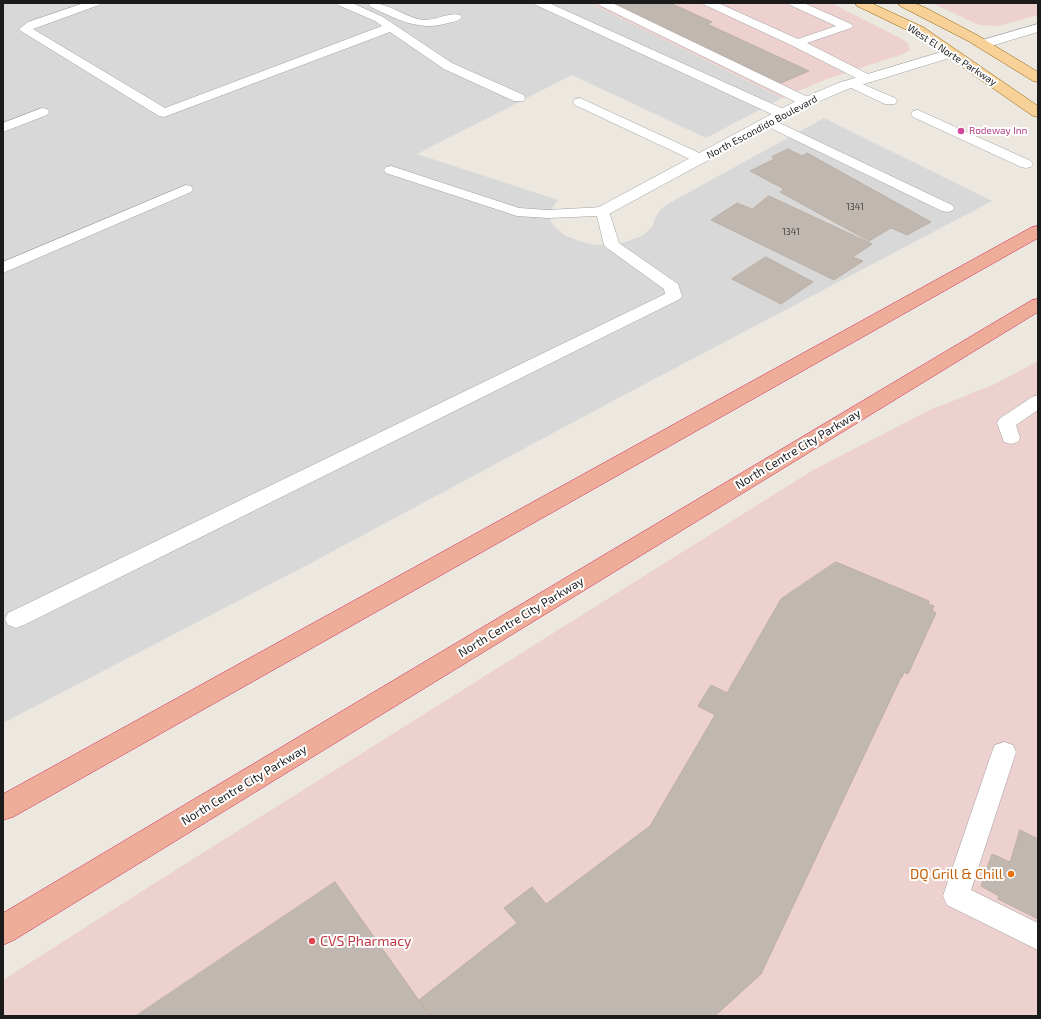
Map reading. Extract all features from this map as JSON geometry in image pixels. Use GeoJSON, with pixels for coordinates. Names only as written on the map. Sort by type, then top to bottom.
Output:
{"type":"FeatureCollection","features":[{"type":"Feature","properties":{"kind":"highway"},"geometry":{"type":"LineString","coordinates":[[3,808],[1038,231]]}},
{"type":"Feature","properties":{"kind":"highway","name":"North Centre City Parkway"},"geometry":{"type":"LineString","coordinates":[[3,930],[1038,304]]}},
{"type":"Feature","properties":{"kind":"main road","name":"West El Norte Parkway"},"geometry":{"type":"LineString","coordinates":[[861,3],[918,30],[1038,113]]}},
{"type":"Feature","properties":{"kind":"main road","name":"West El Norte Parkway"},"geometry":{"type":"LineString","coordinates":[[904,3],[946,23],[1036,75]]}},
{"type":"Feature","properties":{"kind":"street"},"geometry":{"type":"LineString","coordinates":[[984,44],[1038,28]]}},
{"type":"Feature","properties":{"kind":"street","name":"North Escondido Boulevard"},"geometry":{"type":"LineString","coordinates":[[603,211],[807,102],[853,84],[951,53]]}},
{"type":"Feature","properties":{"kind":"lane"},"geometry":{"type":"LineString","coordinates":[[54,3],[69,12]]}},
{"type":"Feature","properties":{"kind":"lane"},"geometry":{"type":"LineString","coordinates":[[95,3],[32,24],[25,29],[164,113],[391,27]]}},
{"type":"Feature","properties":{"kind":"lane"},"geometry":{"type":"LineString","coordinates":[[342,3],[379,19],[448,66],[519,98]]}},
{"type":"Feature","properties":{"kind":"lane"},"geometry":{"type":"LineString","coordinates":[[369,3],[422,24],[433,24],[456,17]]}},
{"type":"Feature","properties":{"kind":"lane"},"geometry":{"type":"LineString","coordinates":[[540,3],[783,114]]}},
{"type":"Feature","properties":{"kind":"lane"},"geometry":{"type":"LineString","coordinates":[[604,3],[807,102]]}},
{"type":"Feature","properties":{"kind":"lane"},"geometry":{"type":"LineString","coordinates":[[709,3],[797,43],[868,79]]}},
{"type":"Feature","properties":{"kind":"lane"},"geometry":{"type":"LineString","coordinates":[[794,3],[847,26],[797,43]]}},
{"type":"Feature","properties":{"kind":"lane"},"geometry":{"type":"LineString","coordinates":[[853,84],[890,101]]}},
{"type":"Feature","properties":{"kind":"lane"},"geometry":{"type":"LineString","coordinates":[[580,102],[700,159]]}},
{"type":"Feature","properties":{"kind":"lane"},"geometry":{"type":"LineString","coordinates":[[3,128],[42,112]]}},
{"type":"Feature","properties":{"kind":"lane"},"geometry":{"type":"LineString","coordinates":[[918,114],[1026,164]]}},
{"type":"Feature","properties":{"kind":"lane"},"geometry":{"type":"LineString","coordinates":[[769,122],[947,208]]}},
{"type":"Feature","properties":{"kind":"lane"},"geometry":{"type":"LineString","coordinates":[[16,619],[674,296],[672,287],[612,245],[603,211],[548,214],[517,212],[391,170]]}},
{"type":"Feature","properties":{"kind":"lane"},"geometry":{"type":"LineString","coordinates":[[3,268],[186,189]]}},
{"type":"Feature","properties":{"kind":"lane"},"geometry":{"type":"LineString","coordinates":[[1011,438],[1006,423],[1038,401]]}},
{"type":"Feature","properties":{"kind":"lane"},"geometry":{"type":"LineString","coordinates":[[1004,752],[956,896],[1038,936]]}},
{"type":"Feature","properties":{"kind":"shaded area"},"geometry":{"type":"Polygon","coordinates":[[[3,3],[590,3],[782,98],[706,138],[572,75],[417,154],[558,200],[551,210],[550,220],[555,227],[564,235],[594,245],[620,244],[642,236],[652,227],[655,218],[662,208],[824,118],[992,201],[609,403],[313,562],[3,723],[3,3]]]}},
{"type":"Feature","properties":{"kind":"shaded area"},"geometry":{"type":"Polygon","coordinates":[[[590,3],[831,3],[902,39],[908,43],[910,50],[903,54],[827,79],[782,98],[590,3]]]}},
{"type":"Feature","properties":{"kind":"shaded area"},"geometry":{"type":"Polygon","coordinates":[[[932,3],[1038,3],[1038,15],[999,26],[979,25],[932,3]]]}},
{"type":"Feature","properties":{"kind":"shaded area"},"geometry":{"type":"Polygon","coordinates":[[[1038,361],[1038,1016],[3,1016],[3,980],[147,888],[813,470],[930,410],[995,384],[1038,361]]]}},
{"type":"Feature","properties":{"kind":"building"},"geometry":{"type":"Polygon","coordinates":[[[615,3],[670,3],[712,22],[707,24],[809,71],[781,83],[615,3]]]}},
{"type":"Feature","properties":{"kind":"building"},"geometry":{"type":"Polygon","coordinates":[[[788,149],[802,156],[807,153],[931,222],[907,235],[891,228],[869,241],[780,192],[784,189],[750,171],[774,159],[772,157],[788,149]]]}},
{"type":"Feature","properties":{"kind":"building"},"geometry":{"type":"Polygon","coordinates":[[[769,196],[872,244],[853,257],[863,261],[834,280],[711,220],[737,203],[752,209],[769,196]]]}},
{"type":"Feature","properties":{"kind":"building"},"geometry":{"type":"Polygon","coordinates":[[[766,257],[813,282],[781,304],[732,279],[766,257]]]}},
{"type":"Feature","properties":{"kind":"building"},"geometry":{"type":"Polygon","coordinates":[[[836,562],[929,601],[928,604],[934,606],[932,611],[936,613],[908,674],[904,672],[901,677],[761,974],[715,1016],[430,1016],[419,1000],[517,923],[504,908],[532,887],[546,904],[650,826],[715,715],[698,706],[711,685],[727,693],[781,599],[836,562]]]}},
{"type":"Feature","properties":{"kind":"building","name":"DQ Grill & Chill"},"geometry":{"type":"Polygon","coordinates":[[[1020,830],[1038,839],[1038,919],[998,899],[999,896],[981,886],[992,854],[1010,862],[1020,830]]]}},
{"type":"Feature","properties":{"kind":"building","name":"CVS Pharmacy"},"geometry":{"type":"Polygon","coordinates":[[[335,882],[430,1016],[136,1016],[335,882]]]}},
{"type":"Feature","properties":{"kind":"place","name":"Rodeway Inn"},"geometry":{"type":"Point","coordinates":[961,131]}},
{"type":"Feature","properties":{"kind":"place","name":"DQ Grill & Chill"},"geometry":{"type":"Point","coordinates":[1011,874]}},
{"type":"Feature","properties":{"kind":"place","name":"CVS Pharmacy"},"geometry":{"type":"Point","coordinates":[312,941]}}]}
